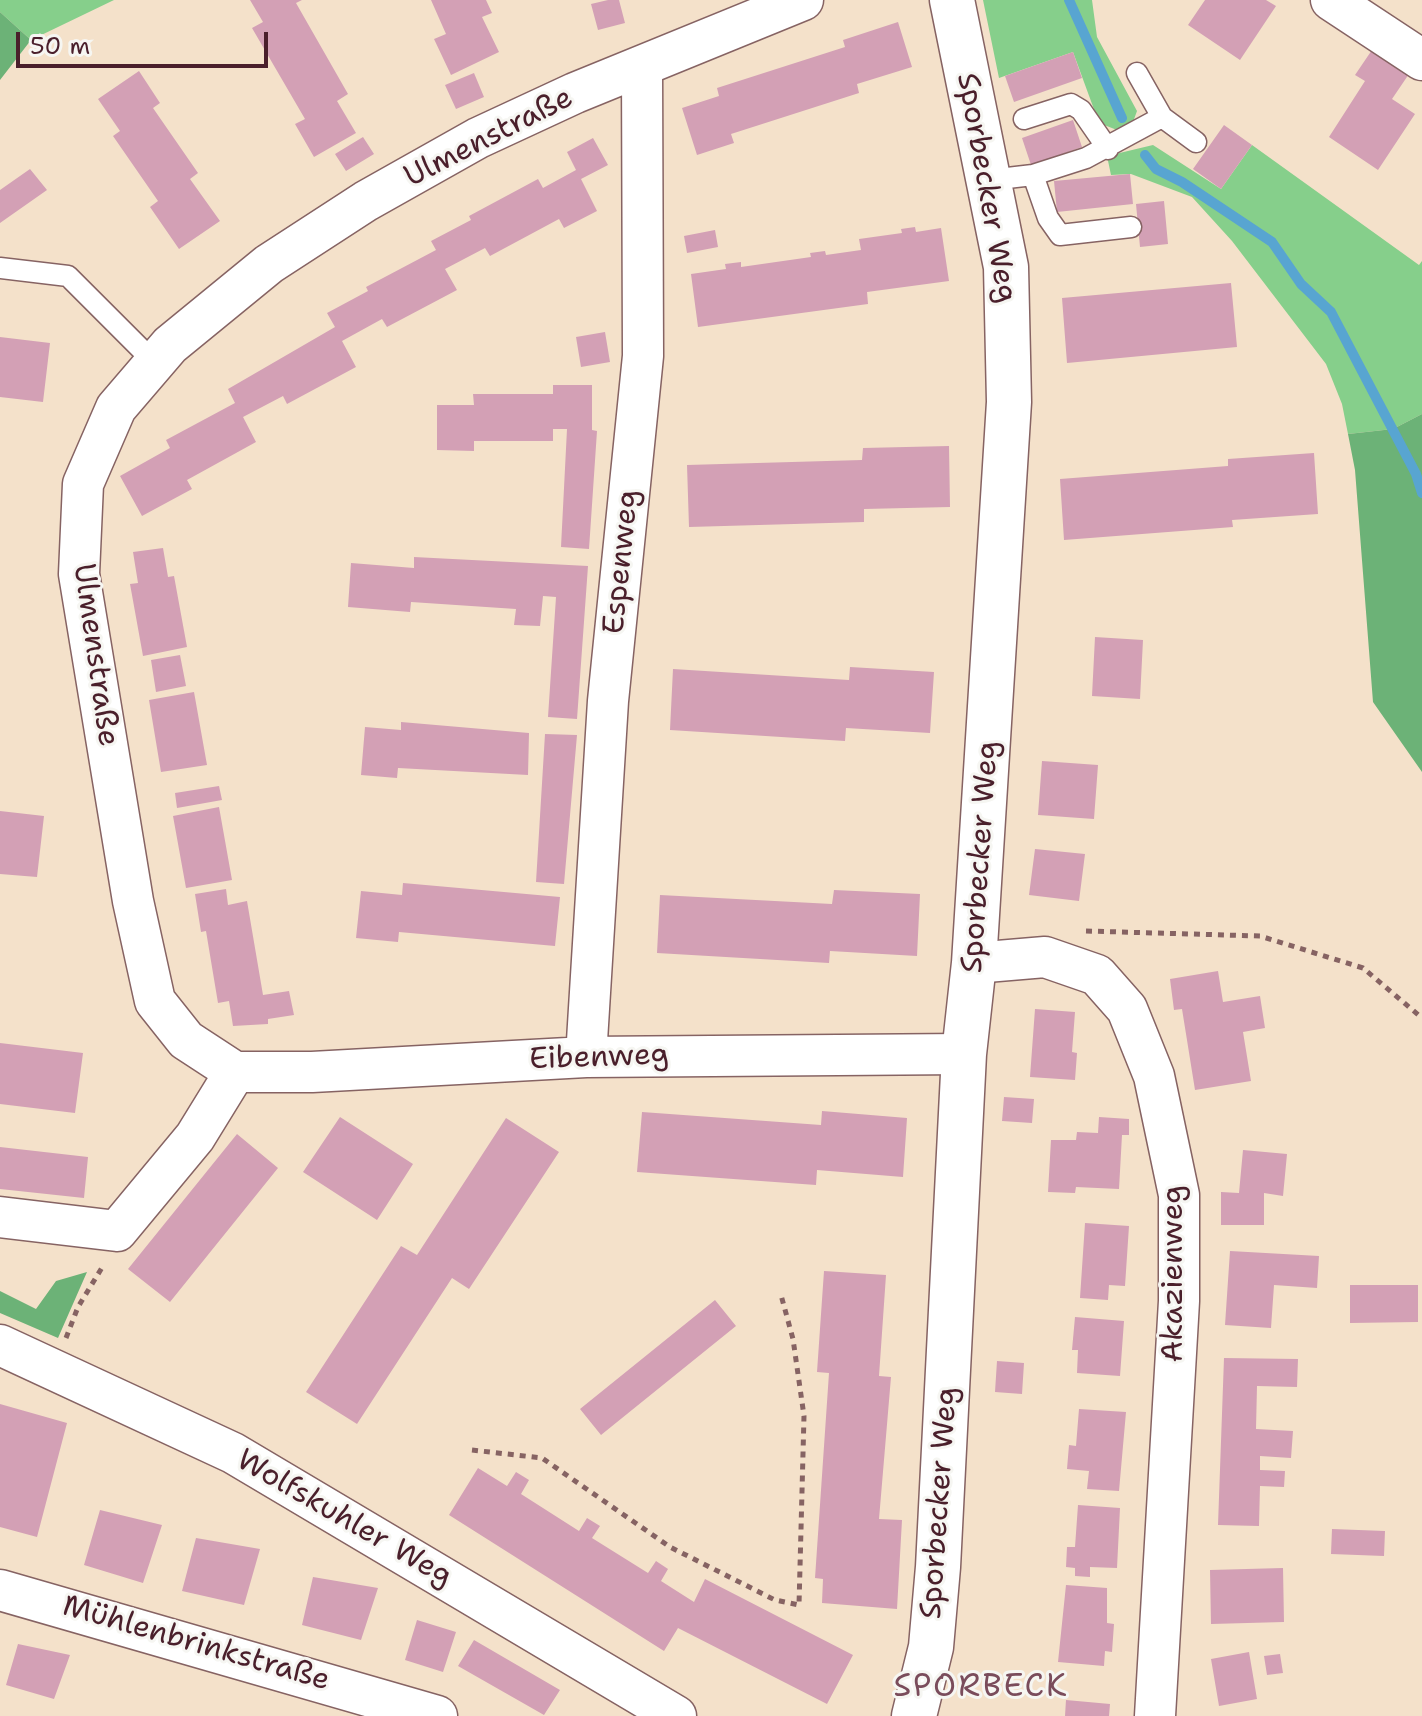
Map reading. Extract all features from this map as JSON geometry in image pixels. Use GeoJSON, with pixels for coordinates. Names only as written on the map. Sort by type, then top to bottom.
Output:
{"type":"FeatureCollection","features":[{"type":"Feature","properties":{"kind":"street","name":"Ulmenstraße"},"geometry":{"type":"LineString","coordinates":[[235,1072],[186,1040],[155,1001],[133,901],[79,574],[83,484],[116,408],[170,345],[269,264],[366,201],[478,138],[803,0]]}},
{"type":"Feature","properties":{"kind":"street","name":"Sporbecker Weg"},"geometry":{"type":"LineString","coordinates":[[914,1716],[931,1647],[938,1567],[964,1054],[974,963],[1009,402],[1006,267],[952,0]]}},
{"type":"Feature","properties":{"kind":"street"},"geometry":{"type":"LineString","coordinates":[[1331,0],[1422,60]]}},
{"type":"Feature","properties":{"kind":"street","name":"Espenweg"},"geometry":{"type":"LineString","coordinates":[[586,1057],[608,701],[643,356],[642,67]]}},
{"type":"Feature","properties":{"kind":"street","name":"Akazienweg"},"geometry":{"type":"LineString","coordinates":[[974,963],[1045,957],[1097,975],[1127,1009],[1154,1076],[1179,1195],[1179,1301],[1155,1716]]}},
{"type":"Feature","properties":{"kind":"street","name":"Eibenweg"},"geometry":{"type":"LineString","coordinates":[[235,1072],[312,1072],[586,1057],[964,1054]]}},
{"type":"Feature","properties":{"kind":"street"},"geometry":{"type":"LineString","coordinates":[[0,1217],[117,1231],[195,1137],[235,1072]]}},
{"type":"Feature","properties":{"kind":"street","name":"Wolfskuhler Weg"},"geometry":{"type":"LineString","coordinates":[[0,1345],[233,1453],[676,1716]]}},
{"type":"Feature","properties":{"kind":"street","name":"Mühlenbrinkstraße"},"geometry":{"type":"LineString","coordinates":[[0,1590],[437,1716]]}},
{"type":"Feature","properties":{"kind":"lane"},"geometry":{"type":"LineString","coordinates":[[1137,73],[1162,117],[1196,142]]}},
{"type":"Feature","properties":{"kind":"lane"},"geometry":{"type":"LineString","coordinates":[[1024,119],[1071,104],[1081,110],[1108,149]]}},
{"type":"Feature","properties":{"kind":"lane"},"geometry":{"type":"LineString","coordinates":[[990,180],[1033,175],[1108,149],[1162,117]]}},
{"type":"Feature","properties":{"kind":"lane"},"geometry":{"type":"LineString","coordinates":[[1033,175],[1048,218],[1060,235],[1131,227]]}},
{"type":"Feature","properties":{"kind":"lane"},"geometry":{"type":"LineString","coordinates":[[0,268],[68,276],[155,363]]}},
{"type":"Feature","properties":{"kind":"path"},"geometry":{"type":"LineString","coordinates":[[1045,957],[1083,931],[1260,936],[1363,968],[1422,1018]]}},
{"type":"Feature","properties":{"kind":"path"},"geometry":{"type":"LineString","coordinates":[[78,1307],[102,1268],[117,1231]]}},
{"type":"Feature","properties":{"kind":"path"},"geometry":{"type":"LineString","coordinates":[[472,1450],[542,1458],[670,1547],[775,1600],[799,1605],[804,1416],[793,1339],[781,1295]]}},
{"type":"Feature","properties":{"kind":"green space"},"geometry":{"type":"Polygon","coordinates":[[[0,0],[114,0],[31,40],[0,12],[0,0]]]}},
{"type":"Feature","properties":{"kind":"green space"},"geometry":{"type":"Polygon","coordinates":[[[983,0],[1092,0],[1097,37],[1137,111],[1133,122],[1117,130],[1099,123],[1073,52],[999,78],[983,0]]]}},
{"type":"Feature","properties":{"kind":"green space"},"geometry":{"type":"Polygon","coordinates":[[[0,12],[31,40],[0,80],[0,12]]]}},
{"type":"Feature","properties":{"kind":"green space"},"geometry":{"type":"Polygon","coordinates":[[[1153,145],[1221,189],[1252,145],[1419,265],[1422,261],[1422,414],[1393,429],[1348,434],[1342,404],[1326,364],[1232,241],[1192,197],[1131,174],[1111,175],[1107,156],[1153,145]]]}},
{"type":"Feature","properties":{"kind":"green space"},"geometry":{"type":"Polygon","coordinates":[[[1422,414],[1422,772],[1373,702],[1355,470],[1348,434],[1393,429],[1422,414]]]}},
{"type":"Feature","properties":{"kind":"green space"},"geometry":{"type":"Polygon","coordinates":[[[87,1272],[58,1338],[0,1313],[0,1291],[36,1309],[56,1281],[87,1272]]]}},
{"type":"Feature","properties":{"kind":"building"},"geometry":{"type":"Polygon","coordinates":[[[250,0],[302,0],[296,3],[348,94],[337,101],[356,133],[314,157],[295,124],[305,119],[252,28],[263,22],[250,0]]]}},
{"type":"Feature","properties":{"kind":"building"},"geometry":{"type":"Polygon","coordinates":[[[431,0],[486,0],[492,13],[482,17],[499,52],[451,75],[434,39],[446,34],[431,0]]]}},
{"type":"Feature","properties":{"kind":"building"},"geometry":{"type":"Polygon","coordinates":[[[619,0],[625,23],[598,30],[591,4],[619,0]]]}},
{"type":"Feature","properties":{"kind":"building"},"geometry":{"type":"Polygon","coordinates":[[[1205,0],[1266,0],[1276,6],[1240,60],[1188,25],[1205,0]]]}},
{"type":"Feature","properties":{"kind":"building"},"geometry":{"type":"Polygon","coordinates":[[[898,22],[912,67],[857,84],[859,93],[731,134],[734,143],[697,155],[682,108],[719,96],[717,88],[845,47],[843,40],[898,22]]]}},
{"type":"Feature","properties":{"kind":"building"},"geometry":{"type":"Polygon","coordinates":[[[1374,47],[1411,71],[1392,99],[1415,114],[1378,170],[1329,137],[1365,81],[1355,75],[1374,47]]]}},
{"type":"Feature","properties":{"kind":"building"},"geometry":{"type":"Polygon","coordinates":[[[1073,52],[1082,78],[1014,102],[1005,76],[1073,52]]]}},
{"type":"Feature","properties":{"kind":"building"},"geometry":{"type":"Polygon","coordinates":[[[139,71],[160,103],[153,108],[198,173],[190,179],[220,221],[179,249],[150,207],[158,201],[113,136],[120,131],[98,99],[139,71]]]}},
{"type":"Feature","properties":{"kind":"building"},"geometry":{"type":"Polygon","coordinates":[[[474,73],[484,97],[456,109],[445,85],[474,73]]]}},
{"type":"Feature","properties":{"kind":"building"},"geometry":{"type":"Polygon","coordinates":[[[1073,120],[1082,147],[1031,165],[1022,138],[1073,120]]]}},
{"type":"Feature","properties":{"kind":"building"},"geometry":{"type":"Polygon","coordinates":[[[1224,125],[1252,145],[1221,189],[1193,169],[1224,125]]]}},
{"type":"Feature","properties":{"kind":"building"},"geometry":{"type":"Polygon","coordinates":[[[363,137],[374,154],[346,171],[335,154],[363,137]]]}},
{"type":"Feature","properties":{"kind":"building"},"geometry":{"type":"Polygon","coordinates":[[[593,138],[608,165],[581,179],[597,211],[564,228],[559,219],[490,256],[485,248],[445,269],[457,290],[387,327],[382,319],[342,341],[356,367],[287,404],[283,396],[243,417],[256,442],[187,480],[192,489],[142,516],[120,476],[170,448],[166,440],[235,403],[228,389],[335,327],[327,313],[368,291],[366,287],[436,250],[431,241],[471,220],[469,216],[538,179],[543,188],[576,170],[567,152],[593,138]]]}},
{"type":"Feature","properties":{"kind":"building"},"geometry":{"type":"Polygon","coordinates":[[[30,169],[47,190],[0,223],[0,190],[30,169]]]}},
{"type":"Feature","properties":{"kind":"building"},"geometry":{"type":"Polygon","coordinates":[[[1130,174],[1133,204],[1057,212],[1054,181],[1130,174]]]}},
{"type":"Feature","properties":{"kind":"building"},"geometry":{"type":"Polygon","coordinates":[[[1164,201],[1168,244],[1140,247],[1136,204],[1164,201]]]}},
{"type":"Feature","properties":{"kind":"building"},"geometry":{"type":"Polygon","coordinates":[[[915,227],[916,232],[941,228],[949,281],[867,292],[868,304],[698,327],[691,274],[726,269],[725,264],[741,262],[741,267],[811,257],[810,253],[825,251],[826,255],[861,250],[859,239],[902,233],[901,229],[915,227]]]}},
{"type":"Feature","properties":{"kind":"building"},"geometry":{"type":"Polygon","coordinates":[[[715,230],[718,247],[687,253],[684,236],[715,230]]]}},
{"type":"Feature","properties":{"kind":"building"},"geometry":{"type":"Polygon","coordinates":[[[1231,283],[1237,347],[1067,363],[1062,298],[1231,283]]]}},
{"type":"Feature","properties":{"kind":"building"},"geometry":{"type":"Polygon","coordinates":[[[605,332],[610,362],[581,367],[576,337],[605,332]]]}},
{"type":"Feature","properties":{"kind":"building"},"geometry":{"type":"Polygon","coordinates":[[[0,337],[50,343],[43,402],[0,397],[0,337]]]}},
{"type":"Feature","properties":{"kind":"building"},"geometry":{"type":"Polygon","coordinates":[[[553,385],[592,385],[592,430],[597,431],[589,549],[561,547],[567,429],[553,429],[553,441],[474,441],[474,451],[437,450],[437,405],[474,405],[473,394],[553,394],[553,385]]]}},
{"type":"Feature","properties":{"kind":"building"},"geometry":{"type":"Polygon","coordinates":[[[949,446],[950,507],[864,509],[864,522],[689,527],[687,465],[862,460],[863,448],[949,446]]]}},
{"type":"Feature","properties":{"kind":"building"},"geometry":{"type":"Polygon","coordinates":[[[1314,453],[1318,514],[1232,520],[1233,527],[1064,540],[1060,479],[1228,466],[1228,459],[1314,453]]]}},
{"type":"Feature","properties":{"kind":"building"},"geometry":{"type":"Polygon","coordinates":[[[163,548],[168,577],[174,576],[187,647],[143,656],[130,584],[138,583],[133,552],[163,548]]]}},
{"type":"Feature","properties":{"kind":"building"},"geometry":{"type":"Polygon","coordinates":[[[414,557],[588,566],[577,719],[548,717],[556,597],[543,596],[540,626],[514,625],[516,609],[411,602],[410,612],[348,607],[351,563],[414,568],[414,557]]]}},
{"type":"Feature","properties":{"kind":"building"},"geometry":{"type":"Polygon","coordinates":[[[1095,637],[1143,640],[1140,699],[1092,696],[1095,637]]]}},
{"type":"Feature","properties":{"kind":"building"},"geometry":{"type":"Polygon","coordinates":[[[180,655],[186,686],[156,692],[151,660],[180,655]]]}},
{"type":"Feature","properties":{"kind":"building"},"geometry":{"type":"Polygon","coordinates":[[[850,667],[934,672],[930,733],[846,728],[845,741],[670,730],[673,669],[849,680],[850,667]]]}},
{"type":"Feature","properties":{"kind":"building"},"geometry":{"type":"Polygon","coordinates":[[[194,692],[207,765],[161,772],[149,700],[194,692]]]}},
{"type":"Feature","properties":{"kind":"building"},"geometry":{"type":"Polygon","coordinates":[[[401,722],[529,733],[528,775],[398,768],[397,778],[361,775],[365,727],[401,730],[401,722]]]}},
{"type":"Feature","properties":{"kind":"building"},"geometry":{"type":"Polygon","coordinates":[[[545,734],[577,735],[564,884],[536,882],[545,734]]]}},
{"type":"Feature","properties":{"kind":"building"},"geometry":{"type":"Polygon","coordinates":[[[1042,761],[1098,765],[1094,819],[1038,815],[1042,761]]]}},
{"type":"Feature","properties":{"kind":"building"},"geometry":{"type":"Polygon","coordinates":[[[219,786],[222,800],[177,808],[175,793],[219,786]]]}},
{"type":"Feature","properties":{"kind":"building"},"geometry":{"type":"Polygon","coordinates":[[[219,807],[232,880],[186,888],[173,816],[219,807]]]}},
{"type":"Feature","properties":{"kind":"building"},"geometry":{"type":"Polygon","coordinates":[[[0,811],[44,816],[37,877],[0,874],[0,811]]]}},
{"type":"Feature","properties":{"kind":"building"},"geometry":{"type":"Polygon","coordinates":[[[1035,849],[1085,854],[1079,901],[1029,895],[1035,849]]]}},
{"type":"Feature","properties":{"kind":"building"},"geometry":{"type":"Polygon","coordinates":[[[403,883],[560,897],[555,946],[399,932],[398,942],[356,938],[361,891],[402,895],[403,883]]]}},
{"type":"Feature","properties":{"kind":"building"},"geometry":{"type":"Polygon","coordinates":[[[226,889],[228,905],[247,901],[263,995],[289,991],[294,1015],[268,1019],[268,1024],[233,1026],[229,1001],[218,1003],[206,931],[201,932],[195,894],[226,889]]]}},
{"type":"Feature","properties":{"kind":"building"},"geometry":{"type":"Polygon","coordinates":[[[834,890],[920,894],[917,956],[830,951],[829,963],[657,953],[660,895],[832,904],[834,890]]]}},
{"type":"Feature","properties":{"kind":"building"},"geometry":{"type":"Polygon","coordinates":[[[1218,971],[1223,1002],[1260,996],[1265,1028],[1243,1032],[1251,1081],[1195,1090],[1182,1009],[1174,1010],[1170,979],[1218,971]]]}},
{"type":"Feature","properties":{"kind":"building"},"geometry":{"type":"Polygon","coordinates":[[[1035,1009],[1075,1012],[1072,1052],[1077,1053],[1075,1080],[1030,1077],[1035,1009]]]}},
{"type":"Feature","properties":{"kind":"building"},"geometry":{"type":"Polygon","coordinates":[[[0,1043],[83,1053],[75,1113],[0,1104],[0,1043]]]}},
{"type":"Feature","properties":{"kind":"building"},"geometry":{"type":"Polygon","coordinates":[[[1004,1097],[1034,1099],[1032,1123],[1002,1121],[1004,1097]]]}},
{"type":"Feature","properties":{"kind":"building"},"geometry":{"type":"Polygon","coordinates":[[[822,1111],[907,1118],[903,1177],[817,1170],[816,1185],[637,1172],[642,1112],[821,1125],[822,1111]]]}},
{"type":"Feature","properties":{"kind":"building"},"geometry":{"type":"Polygon","coordinates":[[[340,1117],[413,1164],[377,1220],[303,1172],[340,1117]]]}},
{"type":"Feature","properties":{"kind":"building"},"geometry":{"type":"Polygon","coordinates":[[[1099,1117],[1129,1119],[1129,1135],[1122,1135],[1119,1189],[1076,1187],[1075,1193],[1048,1192],[1051,1140],[1076,1140],[1077,1132],[1098,1133],[1099,1117]]]}},
{"type":"Feature","properties":{"kind":"building"},"geometry":{"type":"Polygon","coordinates":[[[506,1118],[559,1152],[469,1289],[452,1278],[357,1424],[306,1392],[401,1246],[417,1255],[506,1118]]]}},
{"type":"Feature","properties":{"kind":"building"},"geometry":{"type":"Polygon","coordinates":[[[237,1134],[278,1168],[170,1302],[128,1269],[237,1134]]]}},
{"type":"Feature","properties":{"kind":"building"},"geometry":{"type":"Polygon","coordinates":[[[0,1147],[88,1157],[84,1198],[0,1189],[0,1147]]]}},
{"type":"Feature","properties":{"kind":"building"},"geometry":{"type":"Polygon","coordinates":[[[1243,1150],[1287,1154],[1283,1196],[1264,1193],[1264,1225],[1221,1225],[1221,1192],[1239,1193],[1243,1150]]]}},
{"type":"Feature","properties":{"kind":"building"},"geometry":{"type":"Polygon","coordinates":[[[1085,1223],[1129,1226],[1125,1286],[1109,1285],[1108,1300],[1080,1298],[1085,1223]]]}},
{"type":"Feature","properties":{"kind":"building"},"geometry":{"type":"Polygon","coordinates":[[[1230,1251],[1319,1256],[1317,1288],[1274,1285],[1271,1328],[1225,1325],[1230,1251]]]}},
{"type":"Feature","properties":{"kind":"building"},"geometry":{"type":"Polygon","coordinates":[[[824,1271],[886,1275],[879,1376],[891,1377],[879,1519],[902,1520],[897,1609],[822,1603],[823,1579],[815,1578],[829,1373],[817,1372],[824,1271]]]}},
{"type":"Feature","properties":{"kind":"building"},"geometry":{"type":"Polygon","coordinates":[[[1350,1285],[1418,1285],[1418,1322],[1350,1323],[1350,1285]]]}},
{"type":"Feature","properties":{"kind":"building"},"geometry":{"type":"Polygon","coordinates":[[[715,1300],[736,1326],[601,1435],[580,1409],[715,1300]]]}},
{"type":"Feature","properties":{"kind":"building"},"geometry":{"type":"Polygon","coordinates":[[[1075,1317],[1124,1321],[1120,1376],[1077,1373],[1078,1350],[1072,1350],[1075,1317]]]}},
{"type":"Feature","properties":{"kind":"building"},"geometry":{"type":"Polygon","coordinates":[[[1224,1358],[1298,1359],[1297,1387],[1257,1386],[1256,1429],[1293,1431],[1291,1458],[1260,1456],[1260,1470],[1285,1471],[1284,1487],[1260,1486],[1259,1526],[1218,1525],[1224,1358]]]}},
{"type":"Feature","properties":{"kind":"building"},"geometry":{"type":"Polygon","coordinates":[[[997,1361],[1024,1363],[1022,1394],[995,1392],[997,1361]]]}},
{"type":"Feature","properties":{"kind":"building"},"geometry":{"type":"Polygon","coordinates":[[[0,1404],[67,1423],[37,1537],[0,1527],[0,1404]]]}},
{"type":"Feature","properties":{"kind":"building"},"geometry":{"type":"Polygon","coordinates":[[[1079,1409],[1126,1412],[1119,1491],[1087,1489],[1089,1471],[1067,1469],[1069,1445],[1076,1446],[1079,1409]]]}},
{"type":"Feature","properties":{"kind":"building"},"geometry":{"type":"Polygon","coordinates":[[[478,1468],[507,1486],[516,1472],[529,1480],[521,1494],[579,1531],[587,1518],[600,1526],[592,1538],[648,1573],[656,1561],[668,1569],[661,1581],[694,1602],[705,1579],[853,1655],[827,1704],[678,1628],[664,1651],[449,1515],[478,1468]]]}},
{"type":"Feature","properties":{"kind":"building"},"geometry":{"type":"Polygon","coordinates":[[[1078,1505],[1120,1508],[1117,1568],[1090,1567],[1090,1577],[1075,1576],[1075,1568],[1066,1567],[1067,1547],[1075,1547],[1078,1505]]]}},
{"type":"Feature","properties":{"kind":"building"},"geometry":{"type":"Polygon","coordinates":[[[100,1510],[162,1525],[143,1583],[84,1565],[100,1510]]]}},
{"type":"Feature","properties":{"kind":"building"},"geometry":{"type":"Polygon","coordinates":[[[1332,1529],[1385,1531],[1384,1556],[1331,1554],[1332,1529]]]}},
{"type":"Feature","properties":{"kind":"building"},"geometry":{"type":"Polygon","coordinates":[[[196,1538],[260,1549],[244,1605],[182,1591],[196,1538]]]}},
{"type":"Feature","properties":{"kind":"building"},"geometry":{"type":"Polygon","coordinates":[[[1283,1568],[1284,1622],[1211,1624],[1210,1570],[1283,1568]]]}},
{"type":"Feature","properties":{"kind":"building"},"geometry":{"type":"Polygon","coordinates":[[[313,1577],[378,1588],[361,1640],[302,1625],[313,1577]]]}},
{"type":"Feature","properties":{"kind":"building"},"geometry":{"type":"Polygon","coordinates":[[[1066,1585],[1107,1588],[1107,1623],[1114,1624],[1112,1652],[1105,1651],[1104,1666],[1058,1662],[1066,1585]]]}},
{"type":"Feature","properties":{"kind":"building"},"geometry":{"type":"Polygon","coordinates":[[[417,1620],[456,1632],[443,1672],[405,1660],[417,1620]]]}},
{"type":"Feature","properties":{"kind":"building"},"geometry":{"type":"Polygon","coordinates":[[[474,1640],[560,1690],[544,1715],[458,1666],[474,1640]]]}},
{"type":"Feature","properties":{"kind":"building"},"geometry":{"type":"Polygon","coordinates":[[[18,1644],[70,1655],[54,1699],[6,1685],[18,1644]]]}},
{"type":"Feature","properties":{"kind":"building"},"geometry":{"type":"Polygon","coordinates":[[[1249,1652],[1257,1699],[1219,1706],[1211,1659],[1249,1652]]]}},
{"type":"Feature","properties":{"kind":"building"},"geometry":{"type":"Polygon","coordinates":[[[1280,1654],[1283,1673],[1267,1675],[1264,1656],[1280,1654]]]}},
{"type":"Feature","properties":{"kind":"building"},"geometry":{"type":"Polygon","coordinates":[[[1066,1700],[1110,1704],[1109,1716],[1065,1716],[1066,1700]]]}},
{"type":"Feature","properties":{"kind":"waterway"},"geometry":{"type":"LineString","coordinates":[[1069,0],[1122,118]]}},
{"type":"Feature","properties":{"kind":"waterway"},"geometry":{"type":"LineString","coordinates":[[1145,155],[1156,169],[1182,182],[1272,242],[1301,284],[1331,312],[1416,474],[1422,493]]}},
{"type":"Feature","properties":{"kind":"district","name":"SPORBECK"},"geometry":{"type":"Point","coordinates":[981,1688]}}]}
